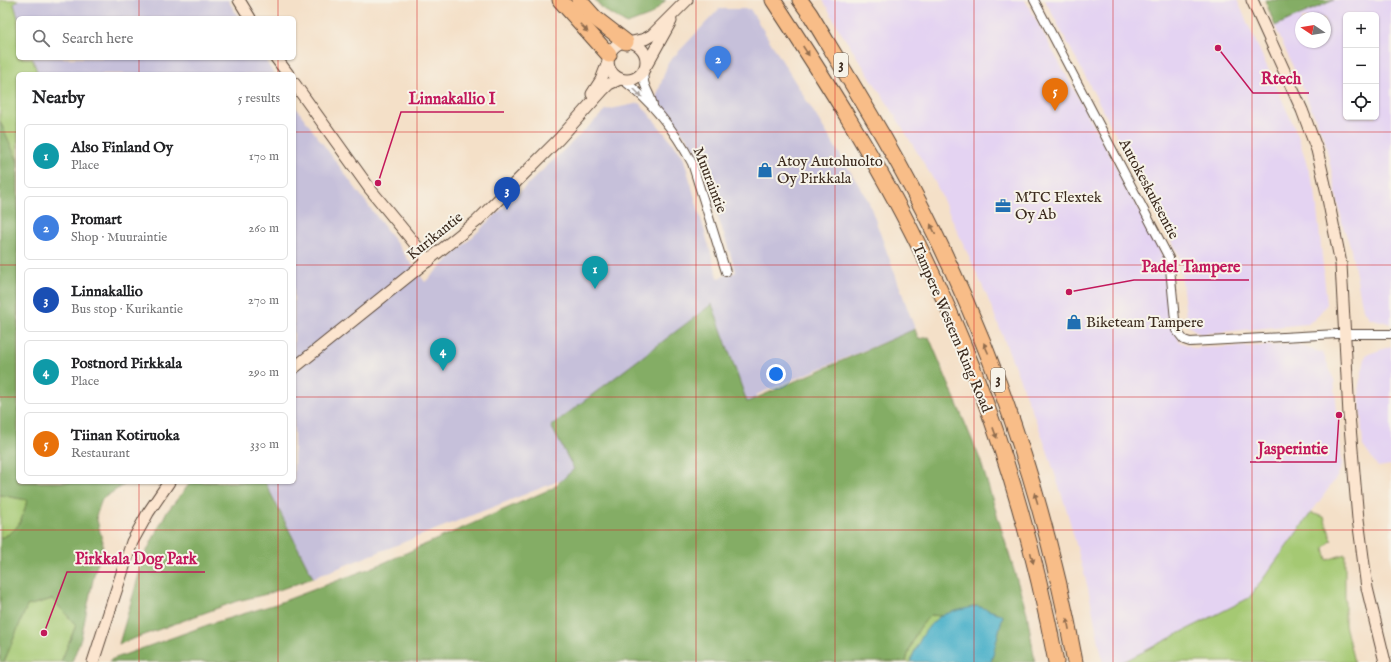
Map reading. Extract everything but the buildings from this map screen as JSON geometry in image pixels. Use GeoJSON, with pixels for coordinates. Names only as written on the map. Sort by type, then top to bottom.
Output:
{"type":"FeatureCollection","features":[{"type":"Feature","properties":{"kind":"highway"},"geometry":{"type":"LineString","coordinates":[[560,0],[608,58]]}},
{"type":"Feature","properties":{"kind":"highway"},"geometry":{"type":"LineString","coordinates":[[579,0],[595,18],[629,42]]}},
{"type":"Feature","properties":{"kind":"highway"},"geometry":{"type":"LineString","coordinates":[[766,0],[785,19]]}},
{"type":"Feature","properties":{"kind":"highway","name":"Tampere Western Ring Road"},"geometry":{"type":"LineString","coordinates":[[773,0],[852,124],[918,244],[943,299],[976,380],[1000,447],[1024,526],[1056,662]]}},
{"type":"Feature","properties":{"kind":"highway","name":"Tampere Western Ring Road"},"geometry":{"type":"LineString","coordinates":[[800,0],[810,14],[911,187],[942,248],[990,358],[1018,439],[1045,526],[1061,588],[1076,662]]}},
{"type":"Feature","properties":{"kind":"highway"},"geometry":{"type":"LineString","coordinates":[[803,0],[810,14]]}},
{"type":"Feature","properties":{"kind":"main road"},"geometry":{"type":"LineString","coordinates":[[239,0],[249,16]]}},
{"type":"Feature","properties":{"kind":"main road"},"geometry":{"type":"LineString","coordinates":[[676,12],[645,67],[635,79],[621,79],[611,71],[608,58],[616,45],[645,39],[676,12],[687,0]]}},
{"type":"Feature","properties":{"kind":"main road"},"geometry":{"type":"LineString","coordinates":[[1252,0],[1302,110],[1317,150],[1341,264],[1349,415],[1359,527],[1367,588],[1386,662]]}},
{"type":"Feature","properties":{"kind":"main road"},"geometry":{"type":"LineString","coordinates":[[629,42],[640,47],[646,53],[645,67]]}},
{"type":"Feature","properties":{"kind":"main road","name":"Kurikantie"},"geometry":{"type":"LineString","coordinates":[[581,113],[601,80],[608,58]]}},
{"type":"Feature","properties":{"kind":"main road"},"geometry":{"type":"LineString","coordinates":[[278,60],[286,72]]}},
{"type":"Feature","properties":{"kind":"main road","name":"Kurikantie"},"geometry":{"type":"LineString","coordinates":[[296,366],[429,261],[500,200],[559,139],[581,113],[609,84],[621,79]]}},
{"type":"Feature","properties":{"kind":"main road"},"geometry":{"type":"LineString","coordinates":[[296,86],[370,189],[429,261]]}},
{"type":"Feature","properties":{"kind":"main road"},"geometry":{"type":"LineString","coordinates":[[93,662],[132,542],[148,513],[168,484]]}},
{"type":"Feature","properties":{"kind":"street","name":"Autokeskuksentie"},"geometry":{"type":"LineString","coordinates":[[1034,0],[1169,258],[1176,330],[1184,340],[1190,342],[1345,334]]}},
{"type":"Feature","properties":{"kind":"street","name":"Muuraintie"},"geometry":{"type":"LineString","coordinates":[[645,67],[643,77],[645,90],[651,96],[653,105]]}},
{"type":"Feature","properties":{"kind":"street","name":"Muuraintie"},"geometry":{"type":"LineString","coordinates":[[621,79],[653,105],[672,130],[692,163],[726,272]]}},
{"type":"Feature","properties":{"kind":"street"},"geometry":{"type":"LineString","coordinates":[[1345,334],[1391,334]]}},
{"type":"Feature","properties":{"kind":"shaded area"},"geometry":{"type":"Polygon","coordinates":[[[12,0],[228,0],[238,16],[17,16],[12,0]]]}},
{"type":"Feature","properties":{"kind":"shaded area"},"geometry":{"type":"Polygon","coordinates":[[[823,0],[1025,0],[1148,225],[1165,261],[1174,329],[1180,342],[1194,348],[1298,345],[1323,353],[1334,380],[1342,465],[1337,477],[1249,598],[1123,662],[1103,662],[1088,588],[1067,511],[1044,441],[987,296],[935,182],[893,112],[840,31],[823,0]]]}},
{"type":"Feature","properties":{"kind":"shaded area"},"geometry":{"type":"Polygon","coordinates":[[[1045,0],[1237,0],[1297,133],[1315,190],[1327,304],[1315,319],[1307,324],[1200,334],[1187,325],[1179,255],[1045,0]]]}},
{"type":"Feature","properties":{"kind":"shaded area"},"geometry":{"type":"Polygon","coordinates":[[[1334,0],[1391,0],[1391,324],[1370,318],[1363,309],[1350,245],[1343,226],[1325,140],[1275,26],[1295,17],[1295,48],[1331,48],[1331,12],[1307,12],[1334,0]]]}},
{"type":"Feature","properties":{"kind":"shaded area"},"geometry":{"type":"Polygon","coordinates":[[[719,9],[750,9],[868,200],[915,329],[756,395],[757,398],[579,473],[313,578],[266,484],[296,484],[296,108],[425,282],[606,110],[640,103],[683,156],[718,278],[736,272],[697,152],[656,98],[668,63],[719,9]]]}},
{"type":"Feature","properties":{"kind":"shaded area"},"geometry":{"type":"Polygon","coordinates":[[[33,60],[265,60],[273,72],[37,72],[33,60]]]}},
{"type":"Feature","properties":{"kind":"shaded area"},"geometry":{"type":"Polygon","coordinates":[[[1391,346],[1391,465],[1378,467],[1363,446],[1359,385],[1366,355],[1391,346]]]}},
{"type":"Feature","properties":{"kind":"green space"},"geometry":{"type":"Polygon","coordinates":[[[0,0],[18,0],[14,4],[17,16],[16,16],[16,60],[33,60],[37,72],[16,72],[16,157],[0,121],[0,0]]]}},
{"type":"Feature","properties":{"kind":"green space"},"geometry":{"type":"Polygon","coordinates":[[[595,0],[666,0],[651,15],[627,24],[604,10],[595,0]]]}},
{"type":"Feature","properties":{"kind":"green space"},"geometry":{"type":"Polygon","coordinates":[[[1265,0],[1334,0],[1307,12],[1295,12],[1295,17],[1275,26],[1265,0]]]}},
{"type":"Feature","properties":{"kind":"green space"},"geometry":{"type":"Polygon","coordinates":[[[0,121],[16,157],[16,484],[125,484],[102,499],[96,516],[103,544],[94,575],[81,638],[72,662],[61,662],[76,625],[52,599],[27,606],[4,662],[0,662],[0,538],[12,532],[19,524],[24,513],[27,500],[0,495],[0,121]]]}},
{"type":"Feature","properties":{"kind":"green space"},"geometry":{"type":"Polygon","coordinates":[[[712,304],[747,402],[915,329],[918,339],[929,337],[980,459],[1027,613],[1035,662],[991,662],[1003,615],[977,606],[942,616],[931,615],[918,631],[906,662],[109,662],[110,660],[213,623],[276,604],[381,564],[553,488],[574,469],[551,426],[712,304]]]}},
{"type":"Feature","properties":{"kind":"green space"},"geometry":{"type":"Polygon","coordinates":[[[189,484],[266,484],[313,578],[267,594],[237,601],[119,644],[144,557],[166,513],[189,484]]]}},
{"type":"Feature","properties":{"kind":"green space"},"geometry":{"type":"Polygon","coordinates":[[[0,495],[27,500],[24,513],[19,524],[12,532],[0,538],[0,495]]]}},
{"type":"Feature","properties":{"kind":"green space"},"geometry":{"type":"Polygon","coordinates":[[[1311,513],[1324,517],[1332,540],[1324,548],[1327,560],[1345,554],[1345,625],[1354,662],[1123,662],[1249,598],[1311,513]]]}},
{"type":"Feature","properties":{"kind":"green space"},"geometry":{"type":"Polygon","coordinates":[[[53,599],[76,625],[61,662],[4,662],[27,606],[53,599]]]}},
{"type":"Feature","properties":{"kind":"green space"},"geometry":{"type":"Polygon","coordinates":[[[931,615],[942,616],[931,625],[923,636],[910,662],[906,662],[918,631],[931,615]]]}},
{"type":"Feature","properties":{"kind":"water"},"geometry":{"type":"Polygon","coordinates":[[[977,606],[1003,615],[991,662],[910,662],[922,636],[935,620],[949,613],[977,606]]]}},
{"type":"Feature","properties":{"kind":"place","name":"Rtech"},"geometry":{"type":"Point","coordinates":[1218,48]}},
{"type":"Feature","properties":{"kind":"place","name":"Promart"},"geometry":{"type":"Point","coordinates":[718,79]}},
{"type":"Feature","properties":{"kind":"place","name":"Tiinan Kotiruoka"},"geometry":{"type":"Point","coordinates":[1055,111]}},
{"type":"Feature","properties":{"kind":"place","name":"Atoy Autohuolto Oy Pirkkala"},"geometry":{"type":"Point","coordinates":[765,170]}},
{"type":"Feature","properties":{"kind":"place","name":"Linnakallio I"},"geometry":{"type":"Point","coordinates":[378,183]}},
{"type":"Feature","properties":{"kind":"place","name":"MTC Flextek Oy Ab"},"geometry":{"type":"Point","coordinates":[1003,206]}},
{"type":"Feature","properties":{"kind":"place","name":"Linnakallio"},"geometry":{"type":"Point","coordinates":[507,210]}},
{"type":"Feature","properties":{"kind":"place","name":"Also Finland Oy"},"geometry":{"type":"Point","coordinates":[595,289]}},
{"type":"Feature","properties":{"kind":"place","name":"Padel Tampere"},"geometry":{"type":"Point","coordinates":[1069,292]}},
{"type":"Feature","properties":{"kind":"place","name":"Biketeam Tampere"},"geometry":{"type":"Point","coordinates":[1074,322]}},
{"type":"Feature","properties":{"kind":"place","name":"Postnord Pirkkala"},"geometry":{"type":"Point","coordinates":[443,371]}},
{"type":"Feature","properties":{"kind":"place","name":"Jasperintie"},"geometry":{"type":"Point","coordinates":[1339,415]}},
{"type":"Feature","properties":{"kind":"place","name":"Pirkkala Dog Park"},"geometry":{"type":"Point","coordinates":[44,633]}}]}
